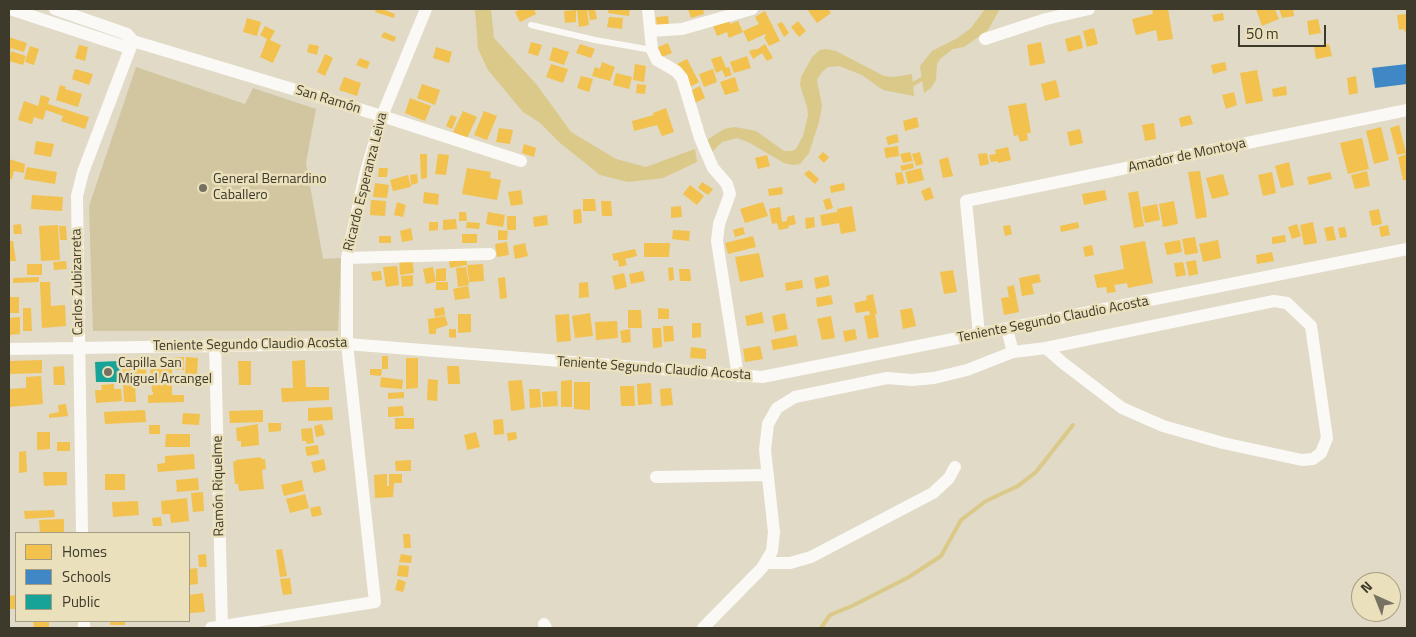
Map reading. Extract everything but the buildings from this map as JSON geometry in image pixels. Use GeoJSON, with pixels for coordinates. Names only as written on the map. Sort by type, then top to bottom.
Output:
{"type":"FeatureCollection","features":[{"type":"Feature","properties":{"kind":"street","name":"San Ramón"},"geometry":{"type":"LineString","coordinates":[[10,9],[123,46],[133,41]]}},
{"type":"Feature","properties":{"kind":"street","name":"San Ramón"},"geometry":{"type":"LineString","coordinates":[[55,9],[127,34],[133,41],[382,116],[521,161]]}},
{"type":"Feature","properties":{"kind":"street","name":"Ricardo Esperanza Leiva"},"geometry":{"type":"LineString","coordinates":[[217,627],[375,602],[347,344],[347,258],[365,175],[382,116],[426,9]]}},
{"type":"Feature","properties":{"kind":"street"},"geometry":{"type":"LineString","coordinates":[[648,9],[652,50],[657,60],[676,71],[682,78],[708,158],[713,168],[727,184],[730,194],[719,224],[717,241],[738,376]]}},
{"type":"Feature","properties":{"kind":"street"},"geometry":{"type":"LineString","coordinates":[[650,31],[682,30],[752,9]]}},
{"type":"Feature","properties":{"kind":"street"},"geometry":{"type":"LineString","coordinates":[[985,40],[1046,19],[1089,9]]}},
{"type":"Feature","properties":{"kind":"street","name":"Carlos Zubizarreta"},"geometry":{"type":"LineString","coordinates":[[82,532],[77,196],[83,172],[133,41]]}},
{"type":"Feature","properties":{"kind":"street","name":"Amador de Montoya"},"geometry":{"type":"LineString","coordinates":[[980,334],[966,201],[1407,110]]}},
{"type":"Feature","properties":{"kind":"street","name":"Teniente Segundo Claudio Acosta"},"geometry":{"type":"LineString","coordinates":[[9,349],[347,344],[762,377],[1407,249]]}},
{"type":"Feature","properties":{"kind":"street"},"geometry":{"type":"LineString","coordinates":[[347,258],[490,254]]}},
{"type":"Feature","properties":{"kind":"street"},"geometry":{"type":"LineString","coordinates":[[703,628],[764,563],[772,551],[774,532],[765,450],[768,424],[777,408],[794,397],[887,378],[912,380],[934,378],[967,370],[1013,352],[1046,348],[1274,301],[1287,303],[1312,326],[1327,438],[1321,453],[1313,459],[1302,460],[1224,443],[1163,426],[1122,408],[1046,348]]}},
{"type":"Feature","properties":{"kind":"street"},"geometry":{"type":"LineString","coordinates":[[1007,329],[1013,352]]}},
{"type":"Feature","properties":{"kind":"street","name":"Ramón Riquelme"},"geometry":{"type":"LineString","coordinates":[[215,345],[217,627]]}},
{"type":"Feature","properties":{"kind":"street"},"geometry":{"type":"LineString","coordinates":[[764,563],[790,564],[811,557],[933,493],[949,478],[955,467]]}},
{"type":"Feature","properties":{"kind":"street"},"geometry":{"type":"LineString","coordinates":[[656,477],[768,475]]}},
{"type":"Feature","properties":{"kind":"lane"},"geometry":{"type":"LineString","coordinates":[[531,25],[595,40],[652,50]]}},
{"type":"Feature","properties":{"kind":"shaded area"},"geometry":{"type":"Polygon","coordinates":[[[475,9],[491,9],[494,38],[537,85],[571,132],[616,159],[646,167],[695,149],[697,162],[663,178],[628,182],[600,175],[559,142],[539,122],[523,112],[488,70],[478,49],[475,9]]]}},
{"type":"Feature","properties":{"kind":"shaded area"},"geometry":{"type":"Polygon","coordinates":[[[985,9],[1000,9],[988,30],[964,47],[953,49],[940,59],[937,64],[936,80],[931,88],[924,93],[920,66],[932,51],[956,39],[971,28],[985,9]]]}},
{"type":"Feature","properties":{"kind":"shaded area"},"geometry":{"type":"Polygon","coordinates":[[[820,50],[836,51],[884,76],[894,77],[912,74],[914,96],[883,90],[862,75],[839,66],[828,67],[817,80],[822,106],[819,122],[809,153],[800,164],[784,163],[750,143],[737,138],[722,142],[712,152],[707,140],[724,129],[735,127],[756,131],[784,151],[796,149],[803,136],[808,115],[800,85],[801,77],[812,57],[820,50]]]}},
{"type":"Feature","properties":{"kind":"shaded area","name":"General Bernardino Caballero"},"geometry":{"type":"Polygon","coordinates":[[[136,67],[245,104],[253,88],[316,109],[306,163],[323,259],[341,258],[338,331],[93,331],[89,206],[136,67]]]}},
{"type":"Feature","properties":{"kind":"waterway"},"geometry":{"type":"LineString","coordinates":[[910,86],[925,77]]}},
{"type":"Feature","properties":{"kind":"waterway"},"geometry":{"type":"LineString","coordinates":[[821,628],[830,615],[909,577],[941,556],[961,520],[986,501],[1018,486],[1036,472],[1073,425]]}},
{"type":"Feature","properties":{"kind":"place","name":"General Bernardino Caballero"},"geometry":{"type":"Point","coordinates":[203,188]}},
{"type":"Feature","properties":{"kind":"place","name":"Capilla San Miguel Arcangel"},"geometry":{"type":"Point","coordinates":[108,372]}}]}
